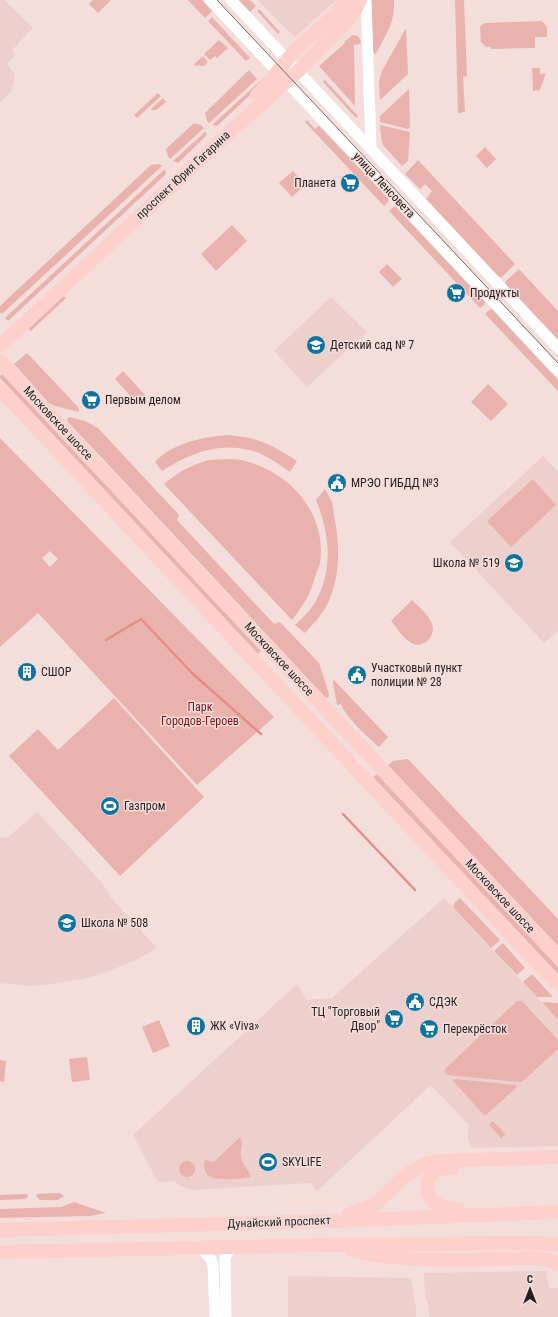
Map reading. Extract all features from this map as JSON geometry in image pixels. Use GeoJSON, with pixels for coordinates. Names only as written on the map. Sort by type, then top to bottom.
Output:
{"type":"FeatureCollection","features":[{"type":"Feature","properties":{"kind":"main road","name":"проспект Юрия Гагарина"},"geometry":{"type":"LineString","coordinates":[[0,346],[238,125],[282,77],[288,60],[299,47],[338,12],[347,0]]}},
{"type":"Feature","properties":{"kind":"main road","name":"проспект Юрия Гагарина"},"geometry":{"type":"LineString","coordinates":[[0,334],[267,86],[282,77],[298,71],[344,25],[353,14],[360,0]]}},
{"type":"Feature","properties":{"kind":"main road","name":"Московское шоссе"},"geometry":{"type":"LineString","coordinates":[[0,361],[558,957]]}},
{"type":"Feature","properties":{"kind":"main road","name":"Московское шоссе"},"geometry":{"type":"LineString","coordinates":[[0,389],[558,985]]}},
{"type":"Feature","properties":{"kind":"main road"},"geometry":{"type":"LineString","coordinates":[[332,1221],[376,1204],[408,1174],[428,1163],[442,1161],[558,1157]]}},
{"type":"Feature","properties":{"kind":"main road"},"geometry":{"type":"LineString","coordinates":[[499,1214],[445,1208],[435,1203],[428,1191],[427,1183],[433,1172],[445,1168],[558,1164]]}},
{"type":"Feature","properties":{"kind":"main road","name":"Дунайский проспект"},"geometry":{"type":"LineString","coordinates":[[0,1230],[332,1221],[558,1212]]}},
{"type":"Feature","properties":{"kind":"main road","name":"Дунайский проспект"},"geometry":{"type":"LineString","coordinates":[[0,1252],[329,1245],[558,1244]]}},
{"type":"Feature","properties":{"kind":"main road"},"geometry":{"type":"LineString","coordinates":[[329,1245],[366,1254],[397,1258],[432,1260],[536,1258],[548,1260],[558,1264]]}},
{"type":"Feature","properties":{"kind":"street","name":"улица Ленсовета"},"geometry":{"type":"LineString","coordinates":[[210,0],[558,371]]}},
{"type":"Feature","properties":{"kind":"street","name":"улица Ленсовета"},"geometry":{"type":"LineString","coordinates":[[231,0],[558,348]]}},
{"type":"Feature","properties":{"kind":"street"},"geometry":{"type":"LineString","coordinates":[[359,159],[371,148],[366,0]]}},
{"type":"Feature","properties":{"kind":"street"},"geometry":{"type":"LineString","coordinates":[[201,1248],[211,1259],[213,1266],[214,1317]]}},
{"type":"Feature","properties":{"kind":"street"},"geometry":{"type":"LineString","coordinates":[[226,1317],[225,1258],[229,1250],[235,1248]]}},
{"type":"Feature","properties":{"kind":"shaded area"},"geometry":{"type":"Polygon","coordinates":[[[0,0],[4,0],[32,27],[32,29],[12,50],[15,56],[7,64],[15,74],[11,92],[0,102],[0,0]]]}},
{"type":"Feature","properties":{"kind":"shaded area"},"geometry":{"type":"Polygon","coordinates":[[[258,0],[336,0],[295,37],[258,0]]]}},
{"type":"Feature","properties":{"kind":"shaded area","name":"Детский сад № 7"},"geometry":{"type":"Polygon","coordinates":[[[331,297],[367,332],[307,387],[274,351],[331,297]]]}},
{"type":"Feature","properties":{"kind":"shaded area","name":"Школа № 519"},"geometry":{"type":"Polygon","coordinates":[[[543,456],[558,472],[558,631],[544,643],[450,542],[543,456]]]}},
{"type":"Feature","properties":{"kind":"shaded area","name":"Школа № 508"},"geometry":{"type":"Polygon","coordinates":[[[37,812],[103,884],[111,898],[157,948],[138,959],[84,979],[29,986],[0,983],[0,838],[8,837],[37,812]]]}},
{"type":"Feature","properties":{"kind":"shaded area"},"geometry":{"type":"Polygon","coordinates":[[[444,898],[558,1020],[558,1146],[472,1148],[468,1139],[469,1125],[431,1085],[317,1191],[310,1183],[193,1190],[183,1187],[173,1181],[158,1182],[133,1135],[297,984],[307,1000],[332,998],[444,898]]]}},
{"type":"Feature","properties":{"kind":"shaded area"},"geometry":{"type":"Polygon","coordinates":[[[546,1271],[549,1288],[558,1288],[558,1317],[429,1317],[429,1307],[425,1295],[424,1273],[546,1271]]]}},
{"type":"Feature","properties":{"kind":"shaded area"},"geometry":{"type":"Polygon","coordinates":[[[288,1276],[411,1278],[416,1317],[288,1317],[288,1276]]]}},
{"type":"Feature","properties":{"kind":"green space"},"geometry":{"type":"Polygon","coordinates":[[[93,0],[111,0],[98,13],[89,4],[93,0]]]}},
{"type":"Feature","properties":{"kind":"green space"},"geometry":{"type":"Polygon","coordinates":[[[188,0],[202,0],[212,11],[205,18],[188,0]]]}},
{"type":"Feature","properties":{"kind":"green space"},"geometry":{"type":"Polygon","coordinates":[[[238,0],[250,0],[256,6],[250,12],[238,0]]]}},
{"type":"Feature","properties":{"kind":"green space"},"geometry":{"type":"Polygon","coordinates":[[[371,0],[394,0],[392,21],[375,54],[373,52],[371,0]]]}},
{"type":"Feature","properties":{"kind":"green space"},"geometry":{"type":"Polygon","coordinates":[[[455,0],[464,0],[467,76],[463,77],[465,112],[458,113],[455,0]]]}},
{"type":"Feature","properties":{"kind":"green space"},"geometry":{"type":"Polygon","coordinates":[[[259,9],[280,32],[278,34],[257,11],[259,9]]]}},
{"type":"Feature","properties":{"kind":"green space"},"geometry":{"type":"Polygon","coordinates":[[[212,17],[250,58],[246,61],[208,21],[212,17]]]}},
{"type":"Feature","properties":{"kind":"green space"},"geometry":{"type":"Polygon","coordinates":[[[542,21],[547,27],[547,37],[535,37],[535,48],[491,49],[491,47],[486,47],[481,42],[480,26],[485,23],[542,21]]]}},
{"type":"Feature","properties":{"kind":"green space"},"geometry":{"type":"Polygon","coordinates":[[[406,28],[408,74],[380,100],[379,81],[382,71],[406,28]]]}},
{"type":"Feature","properties":{"kind":"green space"},"geometry":{"type":"Polygon","coordinates":[[[353,35],[358,36],[361,41],[360,44],[354,45],[355,106],[319,66],[353,35]]]}},
{"type":"Feature","properties":{"kind":"green space"},"geometry":{"type":"Polygon","coordinates":[[[219,40],[228,48],[217,58],[215,56],[210,60],[204,54],[219,40]]]}},
{"type":"Feature","properties":{"kind":"green space"},"geometry":{"type":"Polygon","coordinates":[[[203,56],[208,62],[204,66],[193,65],[203,56]]]}},
{"type":"Feature","properties":{"kind":"green space"},"geometry":{"type":"Polygon","coordinates":[[[532,68],[540,68],[540,74],[546,73],[540,90],[533,91],[532,68]]]}},
{"type":"Feature","properties":{"kind":"green space"},"geometry":{"type":"Polygon","coordinates":[[[249,70],[257,79],[209,123],[205,113],[249,70]]]}},
{"type":"Feature","properties":{"kind":"green space"},"geometry":{"type":"Polygon","coordinates":[[[325,80],[358,116],[356,118],[323,82],[325,80]]]}},
{"type":"Feature","properties":{"kind":"green space"},"geometry":{"type":"Polygon","coordinates":[[[260,81],[262,84],[217,126],[212,125],[260,81]]]}},
{"type":"Feature","properties":{"kind":"green space"},"geometry":{"type":"Polygon","coordinates":[[[409,89],[410,128],[408,129],[380,122],[380,116],[409,89]]]}},
{"type":"Feature","properties":{"kind":"green space"},"geometry":{"type":"Polygon","coordinates":[[[158,93],[161,96],[137,118],[134,115],[158,93]]]}},
{"type":"Feature","properties":{"kind":"green space"},"geometry":{"type":"Polygon","coordinates":[[[163,98],[166,102],[156,110],[151,110],[151,109],[163,98]]]}},
{"type":"Feature","properties":{"kind":"green space"},"geometry":{"type":"Polygon","coordinates":[[[307,120],[315,129],[319,126],[389,199],[384,206],[305,122],[307,120]]]}},
{"type":"Feature","properties":{"kind":"green space"},"geometry":{"type":"Polygon","coordinates":[[[194,123],[201,125],[204,128],[170,159],[166,149],[194,123]]]}},
{"type":"Feature","properties":{"kind":"green space"},"geometry":{"type":"Polygon","coordinates":[[[380,125],[410,132],[408,161],[402,166],[383,145],[380,125]]]}},
{"type":"Feature","properties":{"kind":"green space"},"geometry":{"type":"Polygon","coordinates":[[[206,131],[206,136],[178,163],[173,161],[206,131]]]}},
{"type":"Feature","properties":{"kind":"green space"},"geometry":{"type":"Polygon","coordinates":[[[485,147],[496,159],[487,168],[476,156],[485,147]]]}},
{"type":"Feature","properties":{"kind":"green space"},"geometry":{"type":"Polygon","coordinates":[[[418,160],[515,264],[502,277],[499,277],[426,199],[432,191],[425,184],[420,189],[405,174],[418,160]]]}},
{"type":"Feature","properties":{"kind":"green space"},"geometry":{"type":"Polygon","coordinates":[[[159,164],[162,166],[2,314],[0,312],[0,306],[151,165],[159,164]]]}},
{"type":"Feature","properties":{"kind":"green space"},"geometry":{"type":"Polygon","coordinates":[[[165,169],[166,174],[8,321],[5,318],[165,169]]]}},
{"type":"Feature","properties":{"kind":"green space"},"geometry":{"type":"Polygon","coordinates":[[[293,171],[305,185],[292,197],[279,183],[293,171]]]}},
{"type":"Feature","properties":{"kind":"green space"},"geometry":{"type":"Polygon","coordinates":[[[395,206],[485,302],[484,305],[480,308],[389,211],[395,206]]]}},
{"type":"Feature","properties":{"kind":"green space"},"geometry":{"type":"Polygon","coordinates":[[[232,225],[247,241],[216,271],[201,254],[232,225]]]}},
{"type":"Feature","properties":{"kind":"green space"},"geometry":{"type":"Polygon","coordinates":[[[387,264],[402,279],[393,287],[379,272],[387,264]]]}},
{"type":"Feature","properties":{"kind":"green space"},"geometry":{"type":"Polygon","coordinates":[[[519,269],[558,311],[558,340],[505,284],[506,281],[519,269]]]}},
{"type":"Feature","properties":{"kind":"green space"},"geometry":{"type":"Polygon","coordinates":[[[64,296],[66,298],[31,331],[27,327],[64,296]]]}},
{"type":"Feature","properties":{"kind":"green space"},"geometry":{"type":"Polygon","coordinates":[[[492,309],[558,380],[558,391],[485,314],[492,309]]]}},
{"type":"Feature","properties":{"kind":"green space"},"geometry":{"type":"Polygon","coordinates":[[[27,353],[78,407],[79,412],[49,403],[14,364],[27,353]]]}},
{"type":"Feature","properties":{"kind":"green space"},"geometry":{"type":"Polygon","coordinates":[[[123,371],[145,395],[137,403],[115,379],[123,371]]]}},
{"type":"Feature","properties":{"kind":"green space"},"geometry":{"type":"Polygon","coordinates":[[[2,374],[261,651],[258,654],[0,378],[2,374]]]}},
{"type":"Feature","properties":{"kind":"green space"},"geometry":{"type":"Polygon","coordinates":[[[488,384],[508,404],[491,421],[471,402],[488,384]]]}},
{"type":"Feature","properties":{"kind":"green space"},"geometry":{"type":"Polygon","coordinates":[[[69,417],[85,421],[98,428],[179,515],[177,520],[274,624],[280,622],[319,663],[329,694],[328,698],[325,697],[68,422],[67,419],[69,417]]]}},
{"type":"Feature","properties":{"kind":"green space"},"geometry":{"type":"Polygon","coordinates":[[[227,435],[256,440],[280,450],[297,461],[290,472],[271,459],[255,451],[226,448],[204,451],[182,459],[162,471],[155,462],[170,450],[188,442],[208,437],[227,435]]]}},
{"type":"Feature","properties":{"kind":"green space","name":"Парк Городов-Героев"},"geometry":{"type":"Polygon","coordinates":[[[0,438],[274,717],[197,785],[38,613],[0,647],[0,438]],[[50,551],[42,558],[50,567],[58,559],[50,551]]]}},
{"type":"Feature","properties":{"kind":"green space"},"geometry":{"type":"Polygon","coordinates":[[[209,460],[241,460],[262,467],[277,475],[291,486],[302,498],[311,512],[318,528],[321,545],[320,563],[312,588],[304,604],[292,620],[164,484],[185,469],[209,460]]]}},
{"type":"Feature","properties":{"kind":"green space"},"geometry":{"type":"Polygon","coordinates":[[[533,479],[556,505],[511,547],[487,521],[533,479]]]}},
{"type":"Feature","properties":{"kind":"green space"},"geometry":{"type":"Polygon","coordinates":[[[325,489],[332,502],[337,531],[337,574],[327,605],[320,616],[305,633],[295,625],[314,604],[325,578],[327,565],[327,539],[321,513],[316,500],[325,489]]]}},
{"type":"Feature","properties":{"kind":"green space"},"geometry":{"type":"Polygon","coordinates":[[[412,600],[429,617],[433,629],[430,638],[423,644],[419,645],[407,640],[391,621],[412,600]]]}},
{"type":"Feature","properties":{"kind":"green space"},"geometry":{"type":"Polygon","coordinates":[[[334,680],[388,737],[379,747],[352,721],[341,704],[337,705],[333,683],[334,680]]]}},
{"type":"Feature","properties":{"kind":"green space"},"geometry":{"type":"Polygon","coordinates":[[[114,698],[204,797],[120,876],[9,756],[38,729],[58,750],[114,698]]]}},
{"type":"Feature","properties":{"kind":"green space"},"geometry":{"type":"Polygon","coordinates":[[[408,759],[558,919],[558,946],[388,765],[393,761],[408,759]]]}},
{"type":"Feature","properties":{"kind":"green space"},"geometry":{"type":"Polygon","coordinates":[[[377,774],[558,967],[558,974],[373,777],[377,774]]]}},
{"type":"Feature","properties":{"kind":"green space"},"geometry":{"type":"Polygon","coordinates":[[[460,898],[500,940],[491,948],[453,907],[455,902],[460,898]]]}},
{"type":"Feature","properties":{"kind":"green space"},"geometry":{"type":"Polygon","coordinates":[[[503,943],[525,968],[517,975],[494,951],[503,943]]]}},
{"type":"Feature","properties":{"kind":"green space"},"geometry":{"type":"Polygon","coordinates":[[[533,975],[553,997],[537,997],[523,982],[533,975]]]}},
{"type":"Feature","properties":{"kind":"green space"},"geometry":{"type":"Polygon","coordinates":[[[517,1001],[522,1001],[558,1040],[558,1049],[522,1082],[447,1075],[445,1069],[517,1001]]]}},
{"type":"Feature","properties":{"kind":"green space"},"geometry":{"type":"Polygon","coordinates":[[[542,1002],[558,1003],[558,1020],[542,1002]]]}},
{"type":"Feature","properties":{"kind":"green space"},"geometry":{"type":"Polygon","coordinates":[[[159,1020],[170,1046],[153,1053],[142,1027],[159,1020]]]}},
{"type":"Feature","properties":{"kind":"green space"},"geometry":{"type":"Polygon","coordinates":[[[87,1057],[90,1080],[72,1082],[69,1059],[87,1057]]]}},
{"type":"Feature","properties":{"kind":"green space"},"geometry":{"type":"Polygon","coordinates":[[[0,1060],[6,1061],[4,1082],[0,1081],[0,1060]]]}},
{"type":"Feature","properties":{"kind":"green space"},"geometry":{"type":"Polygon","coordinates":[[[455,1079],[515,1085],[517,1087],[486,1115],[484,1115],[453,1081],[455,1079]]]}},
{"type":"Feature","properties":{"kind":"green space"},"geometry":{"type":"Polygon","coordinates":[[[491,1122],[494,1122],[505,1135],[501,1138],[489,1125],[491,1122]]]}},
{"type":"Feature","properties":{"kind":"green space"},"geometry":{"type":"Polygon","coordinates":[[[240,1137],[242,1142],[242,1159],[251,1177],[217,1179],[208,1175],[205,1170],[204,1162],[206,1160],[214,1162],[240,1137]]]}},
{"type":"Feature","properties":{"kind":"green space"},"geometry":{"type":"Polygon","coordinates":[[[184,1161],[190,1161],[195,1166],[193,1175],[190,1177],[184,1177],[179,1172],[179,1166],[184,1161]]]}},
{"type":"Feature","properties":{"kind":"green space"},"geometry":{"type":"Polygon","coordinates":[[[59,1193],[64,1196],[58,1200],[40,1200],[36,1196],[37,1194],[59,1193]]]}},
{"type":"Feature","properties":{"kind":"green space"},"geometry":{"type":"Polygon","coordinates":[[[27,1194],[28,1197],[25,1199],[0,1200],[0,1195],[27,1194]]]}},
{"type":"Feature","properties":{"kind":"green space"},"geometry":{"type":"Polygon","coordinates":[[[74,1202],[106,1213],[89,1216],[0,1218],[0,1209],[61,1207],[74,1202]]]}},
{"type":"Feature","properties":{"kind":"waterway"},"geometry":{"type":"LineString","coordinates":[[106,640],[141,619],[193,674],[261,734]]}},
{"type":"Feature","properties":{"kind":"waterway"},"geometry":{"type":"LineString","coordinates":[[343,814],[415,890]]}},
{"type":"Feature","properties":{"kind":"tram line"},"geometry":{"type":"LineString","coordinates":[[217,0],[558,363]]}},
{"type":"Feature","properties":{"kind":"place","name":"Планета"},"geometry":{"type":"Point","coordinates":[350,183]}},
{"type":"Feature","properties":{"kind":"place","name":"Продукты"},"geometry":{"type":"Point","coordinates":[456,293]}},
{"type":"Feature","properties":{"kind":"place","name":"Детский сад № 7"},"geometry":{"type":"Point","coordinates":[316,345]}},
{"type":"Feature","properties":{"kind":"place","name":"Первым делом"},"geometry":{"type":"Point","coordinates":[91,400]}},
{"type":"Feature","properties":{"kind":"place","name":"МРЭО ГИБДД №3"},"geometry":{"type":"Point","coordinates":[337,483]}},
{"type":"Feature","properties":{"kind":"place","name":"Школа № 519"},"geometry":{"type":"Point","coordinates":[514,563]}},
{"type":"Feature","properties":{"kind":"place","name":"СШОР"},"geometry":{"type":"Point","coordinates":[27,672]}},
{"type":"Feature","properties":{"kind":"place","name":"Участковый пункт полиции № 28"},"geometry":{"type":"Point","coordinates":[357,675]}},
{"type":"Feature","properties":{"kind":"place","name":"Газпром"},"geometry":{"type":"Point","coordinates":[110,806]}},
{"type":"Feature","properties":{"kind":"place","name":"Школа № 508"},"geometry":{"type":"Point","coordinates":[67,923]}},
{"type":"Feature","properties":{"kind":"place","name":"СДЭК"},"geometry":{"type":"Point","coordinates":[415,1002]}},
{"type":"Feature","properties":{"kind":"place","name":"ТЦ \"Торговый Двор\""},"geometry":{"type":"Point","coordinates":[394,1019]}},
{"type":"Feature","properties":{"kind":"place","name":"ЖК «Viva»"},"geometry":{"type":"Point","coordinates":[196,1026]}},
{"type":"Feature","properties":{"kind":"place","name":"Перекрёсток"},"geometry":{"type":"Point","coordinates":[429,1029]}},
{"type":"Feature","properties":{"kind":"place","name":"SKYLIFE"},"geometry":{"type":"Point","coordinates":[268,1162]}}]}
